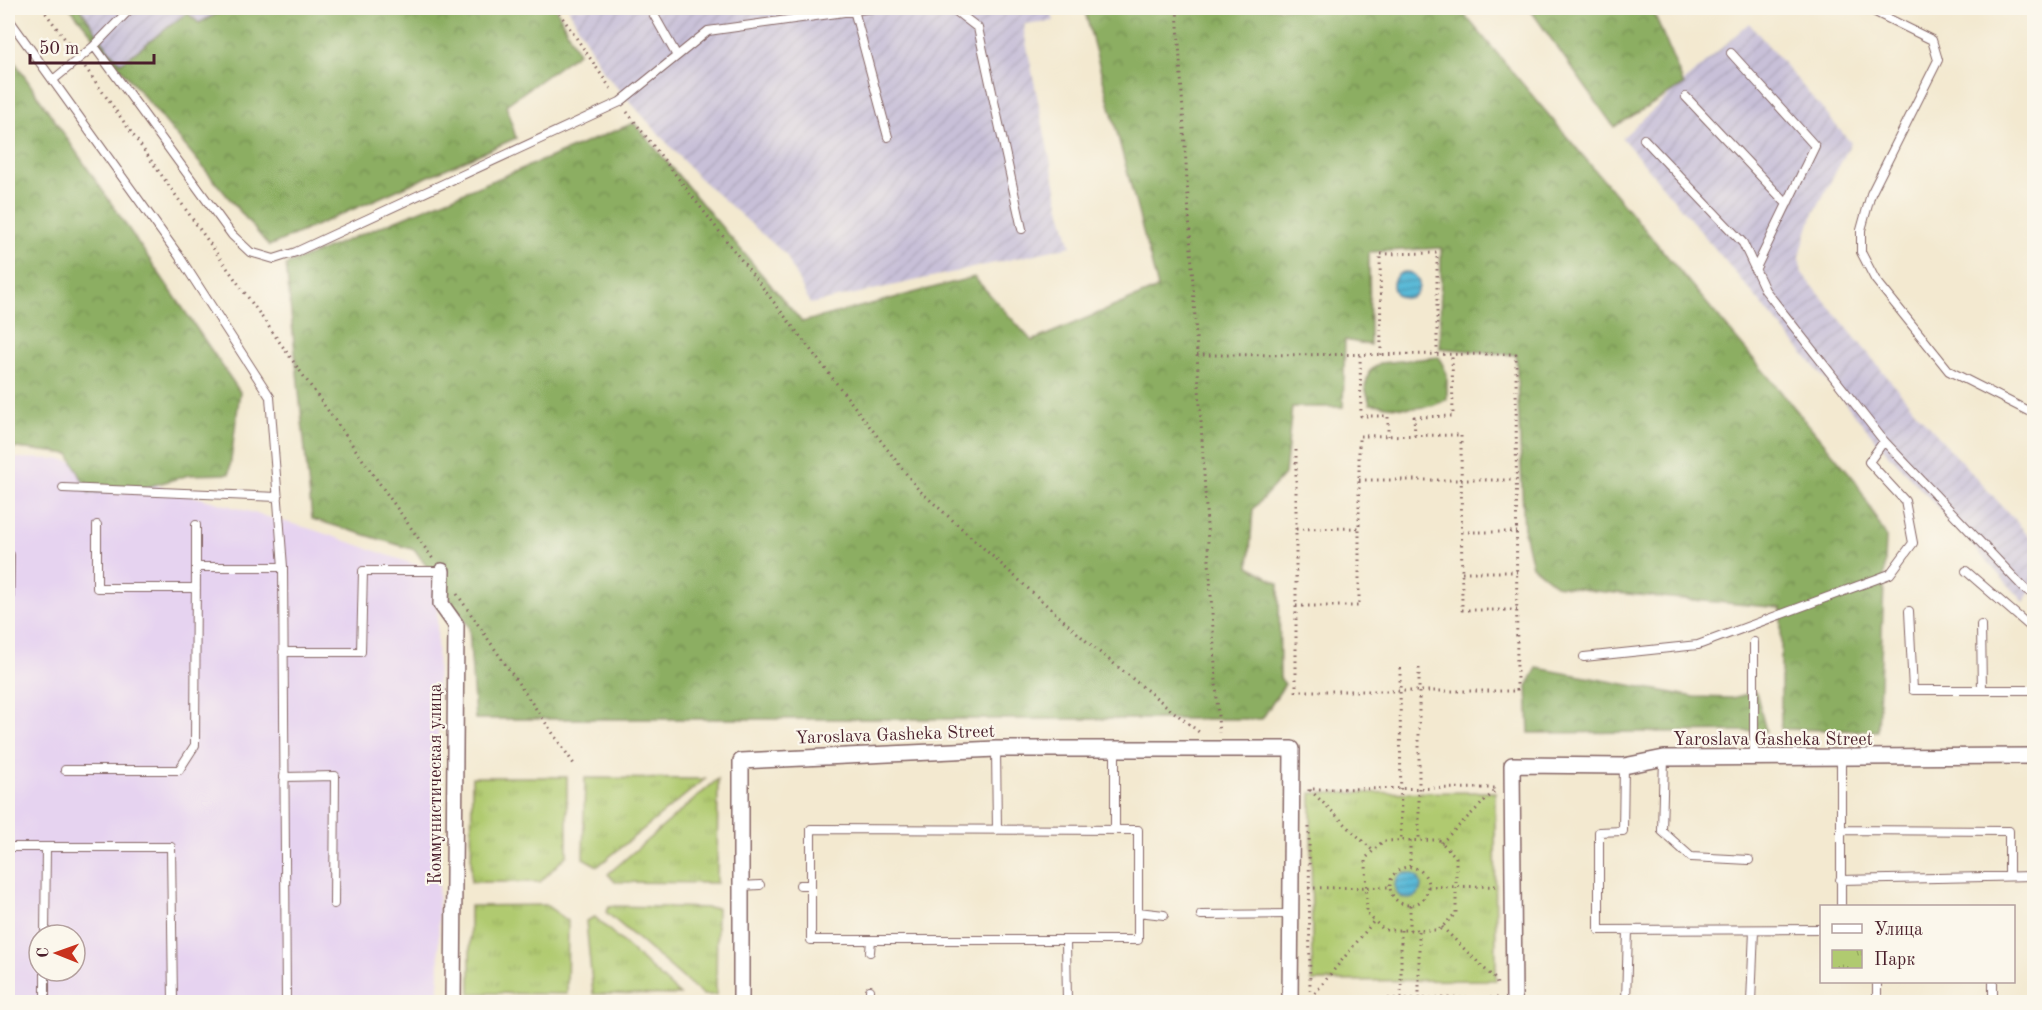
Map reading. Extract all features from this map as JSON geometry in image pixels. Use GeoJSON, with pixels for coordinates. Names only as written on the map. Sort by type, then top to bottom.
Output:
{"type":"FeatureCollection","features":[{"type":"Feature","properties":{"kind":"street","name":"Коммунистическая улица"},"geometry":{"type":"LineString","coordinates":[[442,571],[441,604],[456,625],[453,1002]]}},
{"type":"Feature","properties":{"kind":"street","name":"Yaroslava Gasheka Street"},"geometry":{"type":"LineString","coordinates":[[741,1002],[741,761],[996,749],[1292,749],[1291,888]]}},
{"type":"Feature","properties":{"kind":"street","name":"Yaroslava Gasheka Street"},"geometry":{"type":"LineString","coordinates":[[1513,886],[1512,765],[1624,766],[1664,758],[2034,756]]}},
{"type":"Feature","properties":{"kind":"street"},"geometry":{"type":"LineString","coordinates":[[1509,999],[1513,886]]}},
{"type":"Feature","properties":{"kind":"street"},"geometry":{"type":"LineString","coordinates":[[1290,1002],[1291,888]]}},
{"type":"Feature","properties":{"kind":"lane"},"geometry":{"type":"LineString","coordinates":[[53,80],[94,46],[131,8]]}},
{"type":"Feature","properties":{"kind":"lane"},"geometry":{"type":"LineString","coordinates":[[650,8],[676,56]]}},
{"type":"Feature","properties":{"kind":"lane"},"geometry":{"type":"LineString","coordinates":[[94,46],[232,235],[250,252],[274,259],[296,252],[620,102],[708,31],[873,8]]}},
{"type":"Feature","properties":{"kind":"lane"},"geometry":{"type":"LineString","coordinates":[[952,8],[978,28],[1022,229]]}},
{"type":"Feature","properties":{"kind":"lane"},"geometry":{"type":"LineString","coordinates":[[1867,8],[1932,40],[1938,60],[1871,194],[1861,230],[1861,252],[1875,279],[1949,371],[2034,414]]}},
{"type":"Feature","properties":{"kind":"lane"},"geometry":{"type":"LineString","coordinates":[[854,10],[888,137]]}},
{"type":"Feature","properties":{"kind":"lane"},"geometry":{"type":"LineString","coordinates":[[8,18],[179,256],[270,396],[283,567],[286,1002]]}},
{"type":"Feature","properties":{"kind":"lane"},"geometry":{"type":"LineString","coordinates":[[1731,53],[1815,146],[1755,270]]}},
{"type":"Feature","properties":{"kind":"lane"},"geometry":{"type":"LineString","coordinates":[[1686,97],[1787,204]]}},
{"type":"Feature","properties":{"kind":"lane"},"geometry":{"type":"LineString","coordinates":[[1644,139],[1743,243],[1765,290],[1884,441],[2024,588],[2034,595]]}},
{"type":"Feature","properties":{"kind":"lane"},"geometry":{"type":"LineString","coordinates":[[1584,657],[1698,645],[1890,574],[1913,543],[1905,501],[1869,462],[1884,441]]}},
{"type":"Feature","properties":{"kind":"lane"},"geometry":{"type":"LineString","coordinates":[[63,489],[278,497]]}},
{"type":"Feature","properties":{"kind":"lane"},"geometry":{"type":"LineString","coordinates":[[97,525],[97,588],[196,588]]}},
{"type":"Feature","properties":{"kind":"lane"},"geometry":{"type":"LineString","coordinates":[[65,770],[179,770],[195,745],[196,525]]}},
{"type":"Feature","properties":{"kind":"lane"},"geometry":{"type":"LineString","coordinates":[[8,555],[10,555],[8,628]]}},
{"type":"Feature","properties":{"kind":"lane"},"geometry":{"type":"LineString","coordinates":[[196,567],[283,567]]}},
{"type":"Feature","properties":{"kind":"lane"},"geometry":{"type":"LineString","coordinates":[[283,652],[362,652],[363,571],[442,571]]}},
{"type":"Feature","properties":{"kind":"lane"},"geometry":{"type":"LineString","coordinates":[[1966,571],[2034,630]]}},
{"type":"Feature","properties":{"kind":"lane"},"geometry":{"type":"LineString","coordinates":[[1909,611],[1913,690],[2034,690]]}},
{"type":"Feature","properties":{"kind":"lane"},"geometry":{"type":"LineString","coordinates":[[1981,625],[1982,690]]}},
{"type":"Feature","properties":{"kind":"lane"},"geometry":{"type":"LineString","coordinates":[[1754,642],[1754,758]]}},
{"type":"Feature","properties":{"kind":"lane"},"geometry":{"type":"LineString","coordinates":[[1115,748],[1115,830]]}},
{"type":"Feature","properties":{"kind":"lane"},"geometry":{"type":"LineString","coordinates":[[996,749],[997,830]]}},
{"type":"Feature","properties":{"kind":"lane"},"geometry":{"type":"LineString","coordinates":[[1664,758],[1662,831],[1691,857],[1749,860]]}},
{"type":"Feature","properties":{"kind":"lane"},"geometry":{"type":"LineString","coordinates":[[1841,758],[1841,905]]}},
{"type":"Feature","properties":{"kind":"lane"},"geometry":{"type":"LineString","coordinates":[[1624,766],[1623,831],[1599,832],[1599,930],[1820,929]]}},
{"type":"Feature","properties":{"kind":"lane"},"geometry":{"type":"LineString","coordinates":[[284,777],[335,776],[334,904]]}},
{"type":"Feature","properties":{"kind":"lane"},"geometry":{"type":"LineString","coordinates":[[811,829],[997,830],[1138,830],[1138,940],[811,940],[811,829]]}},
{"type":"Feature","properties":{"kind":"lane"},"geometry":{"type":"LineString","coordinates":[[1841,830],[2009,831],[2009,876]]}},
{"type":"Feature","properties":{"kind":"lane"},"geometry":{"type":"LineString","coordinates":[[8,847],[171,847],[173,1002]]}},
{"type":"Feature","properties":{"kind":"lane"},"geometry":{"type":"LineString","coordinates":[[45,923],[46,847]]}},
{"type":"Feature","properties":{"kind":"lane"},"geometry":{"type":"LineString","coordinates":[[1840,880],[2034,876]]}},
{"type":"Feature","properties":{"kind":"lane"},"geometry":{"type":"LineString","coordinates":[[741,886],[760,885]]}},
{"type":"Feature","properties":{"kind":"lane"},"geometry":{"type":"LineString","coordinates":[[800,885],[811,885]]}},
{"type":"Feature","properties":{"kind":"lane"},"geometry":{"type":"LineString","coordinates":[[1138,912],[1164,915]]}},
{"type":"Feature","properties":{"kind":"lane"},"geometry":{"type":"LineString","coordinates":[[1201,915],[1291,915]]}},
{"type":"Feature","properties":{"kind":"lane"},"geometry":{"type":"LineString","coordinates":[[1626,1002],[1628,930]]}},
{"type":"Feature","properties":{"kind":"lane"},"geometry":{"type":"LineString","coordinates":[[1751,1002],[1754,930]]}},
{"type":"Feature","properties":{"kind":"lane"},"geometry":{"type":"LineString","coordinates":[[870,940],[870,952]]}},
{"type":"Feature","properties":{"kind":"lane"},"geometry":{"type":"LineString","coordinates":[[1066,940],[1067,1002]]}},
{"type":"Feature","properties":{"kind":"lane"},"geometry":{"type":"LineString","coordinates":[[45,983],[45,1002]]}},
{"type":"Feature","properties":{"kind":"lane"},"geometry":{"type":"LineString","coordinates":[[1877,983],[1877,1002]]}},
{"type":"Feature","properties":{"kind":"lane"},"geometry":{"type":"LineString","coordinates":[[1993,983],[1993,1002]]}},
{"type":"Feature","properties":{"kind":"lane"},"geometry":{"type":"LineString","coordinates":[[870,990],[870,1002]]}},
{"type":"Feature","properties":{"kind":"path"},"geometry":{"type":"LineString","coordinates":[[42,8],[442,571],[576,767]]}},
{"type":"Feature","properties":{"kind":"path"},"geometry":{"type":"LineString","coordinates":[[556,8],[620,102],[918,489],[1093,647],[1219,749]]}},
{"type":"Feature","properties":{"kind":"path"},"geometry":{"type":"LineString","coordinates":[[1177,8],[1219,749]]}},
{"type":"Feature","properties":{"kind":"path"},"geometry":{"type":"LineString","coordinates":[[1381,354],[1380,254],[1437,253],[1437,354]]}},
{"type":"Feature","properties":{"kind":"path"},"geometry":{"type":"LineString","coordinates":[[1415,436],[1414,417],[1453,416],[1452,354]]}},
{"type":"Feature","properties":{"kind":"path"},"geometry":{"type":"LineString","coordinates":[[1197,355],[1516,354],[1517,691],[1296,691],[1296,450]]}},
{"type":"Feature","properties":{"kind":"path"},"geometry":{"type":"LineString","coordinates":[[1360,355],[1361,416],[1388,416],[1388,436]]}},
{"type":"Feature","properties":{"kind":"path"},"geometry":{"type":"LineString","coordinates":[[1296,606],[1359,606],[1359,436],[1461,435],[1462,610],[1517,610]]}},
{"type":"Feature","properties":{"kind":"path"},"geometry":{"type":"LineString","coordinates":[[1359,480],[1517,480]]}},
{"type":"Feature","properties":{"kind":"path"},"geometry":{"type":"LineString","coordinates":[[1296,529],[1359,528]]}},
{"type":"Feature","properties":{"kind":"path"},"geometry":{"type":"LineString","coordinates":[[1462,532],[1517,531]]}},
{"type":"Feature","properties":{"kind":"path"},"geometry":{"type":"LineString","coordinates":[[1462,572],[1517,572]]}},
{"type":"Feature","properties":{"kind":"path"},"geometry":{"type":"LineString","coordinates":[[1400,668],[1401,841]]}},
{"type":"Feature","properties":{"kind":"path"},"geometry":{"type":"LineString","coordinates":[[1419,668],[1419,841]]}},
{"type":"Feature","properties":{"kind":"path"},"geometry":{"type":"LineString","coordinates":[[1309,789],[1498,788]]}},
{"type":"Feature","properties":{"kind":"path"},"geometry":{"type":"LineString","coordinates":[[1498,788],[1499,799]]}},
{"type":"Feature","properties":{"kind":"path"},"geometry":{"type":"LineString","coordinates":[[1441,843],[1498,788]]}},
{"type":"Feature","properties":{"kind":"path"},"geometry":{"type":"LineString","coordinates":[[1309,789],[1309,800]]}},
{"type":"Feature","properties":{"kind":"path"},"geometry":{"type":"LineString","coordinates":[[1309,789],[1373,851]]}},
{"type":"Feature","properties":{"kind":"path"},"geometry":{"type":"LineString","coordinates":[[1309,822],[1310,999]]}},
{"type":"Feature","properties":{"kind":"path"},"geometry":{"type":"LineString","coordinates":[[1439,840],[1441,843],[1456,857],[1456,913],[1439,930],[1384,930],[1367,914],[1366,858],[1383,841],[1439,840]]}},
{"type":"Feature","properties":{"kind":"path"},"geometry":{"type":"LineString","coordinates":[[1410,841],[1410,866]]}},
{"type":"Feature","properties":{"kind":"path"},"geometry":{"type":"LineString","coordinates":[[1410,866],[1419,870],[1426,877],[1428,886],[1426,896],[1419,903],[1410,905],[1400,903],[1393,897],[1390,887],[1392,876],[1400,869],[1410,866]]}},
{"type":"Feature","properties":{"kind":"path"},"geometry":{"type":"LineString","coordinates":[[1428,886],[1513,886]]}},
{"type":"Feature","properties":{"kind":"path"},"geometry":{"type":"LineString","coordinates":[[1291,888],[1390,887]]}},
{"type":"Feature","properties":{"kind":"path"},"geometry":{"type":"LineString","coordinates":[[1410,905],[1410,930]]}},
{"type":"Feature","properties":{"kind":"path"},"geometry":{"type":"LineString","coordinates":[[1310,999],[1374,921]]}},
{"type":"Feature","properties":{"kind":"path"},"geometry":{"type":"LineString","coordinates":[[1442,927],[1496,980],[1509,999]]}},
{"type":"Feature","properties":{"kind":"path"},"geometry":{"type":"LineString","coordinates":[[1401,930],[1401,998]]}},
{"type":"Feature","properties":{"kind":"path"},"geometry":{"type":"LineString","coordinates":[[1419,930],[1419,998]]}},
{"type":"Feature","properties":{"kind":"path"},"geometry":{"type":"LineString","coordinates":[[1500,975],[1500,987]]}},
{"type":"Feature","properties":{"kind":"path"},"geometry":{"type":"LineString","coordinates":[[1310,999],[1509,999]]}},
{"type":"Feature","properties":{"kind":"shaded area"},"geometry":{"type":"Polygon","coordinates":[[[80,8],[229,8],[199,23],[187,13],[121,63],[108,49],[80,8]]]}},
{"type":"Feature","properties":{"kind":"shaded area"},"geometry":{"type":"Polygon","coordinates":[[[568,8],[1050,8],[1054,21],[1025,24],[1024,32],[1060,208],[1071,246],[810,304],[786,255],[696,175],[604,73],[568,8]]]}},
{"type":"Feature","properties":{"kind":"shaded area"},"geometry":{"type":"Polygon","coordinates":[[[1749,23],[1851,143],[1811,219],[1799,258],[1802,273],[1917,413],[2034,541],[2034,586],[2024,602],[1876,440],[1622,138],[1749,23]]]}},
{"type":"Feature","properties":{"kind":"shaded area"},"geometry":{"type":"Polygon","coordinates":[[[8,458],[61,459],[311,529],[437,572],[439,1002],[8,1002],[8,458]]]}},
{"type":"Feature","properties":{"kind":"green space"},"geometry":{"type":"Polygon","coordinates":[[[70,8],[80,8],[108,49],[121,63],[187,13],[199,23],[229,8],[556,8],[578,53],[506,105],[516,138],[269,246],[70,8]]]}},
{"type":"Feature","properties":{"kind":"green space"},"geometry":{"type":"Polygon","coordinates":[[[1084,8],[1459,8],[1855,480],[1886,537],[1878,731],[1781,729],[1781,608],[1594,591],[1556,585],[1532,566],[1524,532],[1516,355],[1440,348],[1441,248],[1369,252],[1370,345],[1345,340],[1343,407],[1292,407],[1285,474],[1253,509],[1249,566],[1279,584],[1280,678],[1285,684],[1262,719],[475,719],[469,627],[415,550],[312,519],[286,265],[634,123],[802,322],[974,277],[1032,341],[1158,288],[1084,8]]]}},
{"type":"Feature","properties":{"kind":"green space"},"geometry":{"type":"Polygon","coordinates":[[[1529,8],[1652,8],[1684,85],[1614,127],[1529,8]]]}},
{"type":"Feature","properties":{"kind":"green space"},"geometry":{"type":"Polygon","coordinates":[[[8,52],[240,392],[229,474],[189,475],[144,488],[89,493],[69,454],[8,447],[8,52]]]}},
{"type":"Feature","properties":{"kind":"green space"},"geometry":{"type":"Polygon","coordinates":[[[1439,357],[1447,374],[1447,399],[1438,404],[1420,408],[1370,404],[1365,387],[1369,372],[1380,363],[1439,357]]]}},
{"type":"Feature","properties":{"kind":"green space"},"geometry":{"type":"Polygon","coordinates":[[[1537,668],[1695,697],[1732,698],[1756,692],[1766,731],[1529,733],[1527,686],[1537,668]]]}},
{"type":"Feature","properties":{"kind":"green space"},"geometry":{"type":"Polygon","coordinates":[[[472,777],[567,777],[567,855],[540,882],[471,882],[472,777]]]}},
{"type":"Feature","properties":{"kind":"green space"},"geometry":{"type":"Polygon","coordinates":[[[585,778],[705,779],[598,866],[583,858],[585,778]]]}},
{"type":"Feature","properties":{"kind":"green space"},"geometry":{"type":"Polygon","coordinates":[[[718,779],[717,883],[615,882],[608,874],[718,779]]]}},
{"type":"Feature","properties":{"kind":"green space"},"geometry":{"type":"Polygon","coordinates":[[[1495,792],[1496,980],[1312,981],[1311,793],[1495,792]]]}},
{"type":"Feature","properties":{"kind":"green space"},"geometry":{"type":"Polygon","coordinates":[[[546,905],[568,921],[567,994],[470,993],[470,906],[546,905]]]}},
{"type":"Feature","properties":{"kind":"green space"},"geometry":{"type":"Polygon","coordinates":[[[609,906],[717,908],[716,995],[703,995],[606,912],[609,906]]]}},
{"type":"Feature","properties":{"kind":"green space"},"geometry":{"type":"Polygon","coordinates":[[[595,917],[680,995],[593,994],[586,921],[595,917]]]}},
{"type":"Feature","properties":{"kind":"water"},"geometry":{"type":"Polygon","coordinates":[[[1406,272],[1415,276],[1419,285],[1415,294],[1406,298],[1397,294],[1393,285],[1397,276],[1406,272]]]}},
{"type":"Feature","properties":{"kind":"water"},"geometry":{"type":"Polygon","coordinates":[[[1408,873],[1417,877],[1421,886],[1417,895],[1408,899],[1399,895],[1395,886],[1399,877],[1408,873]]]}}]}
